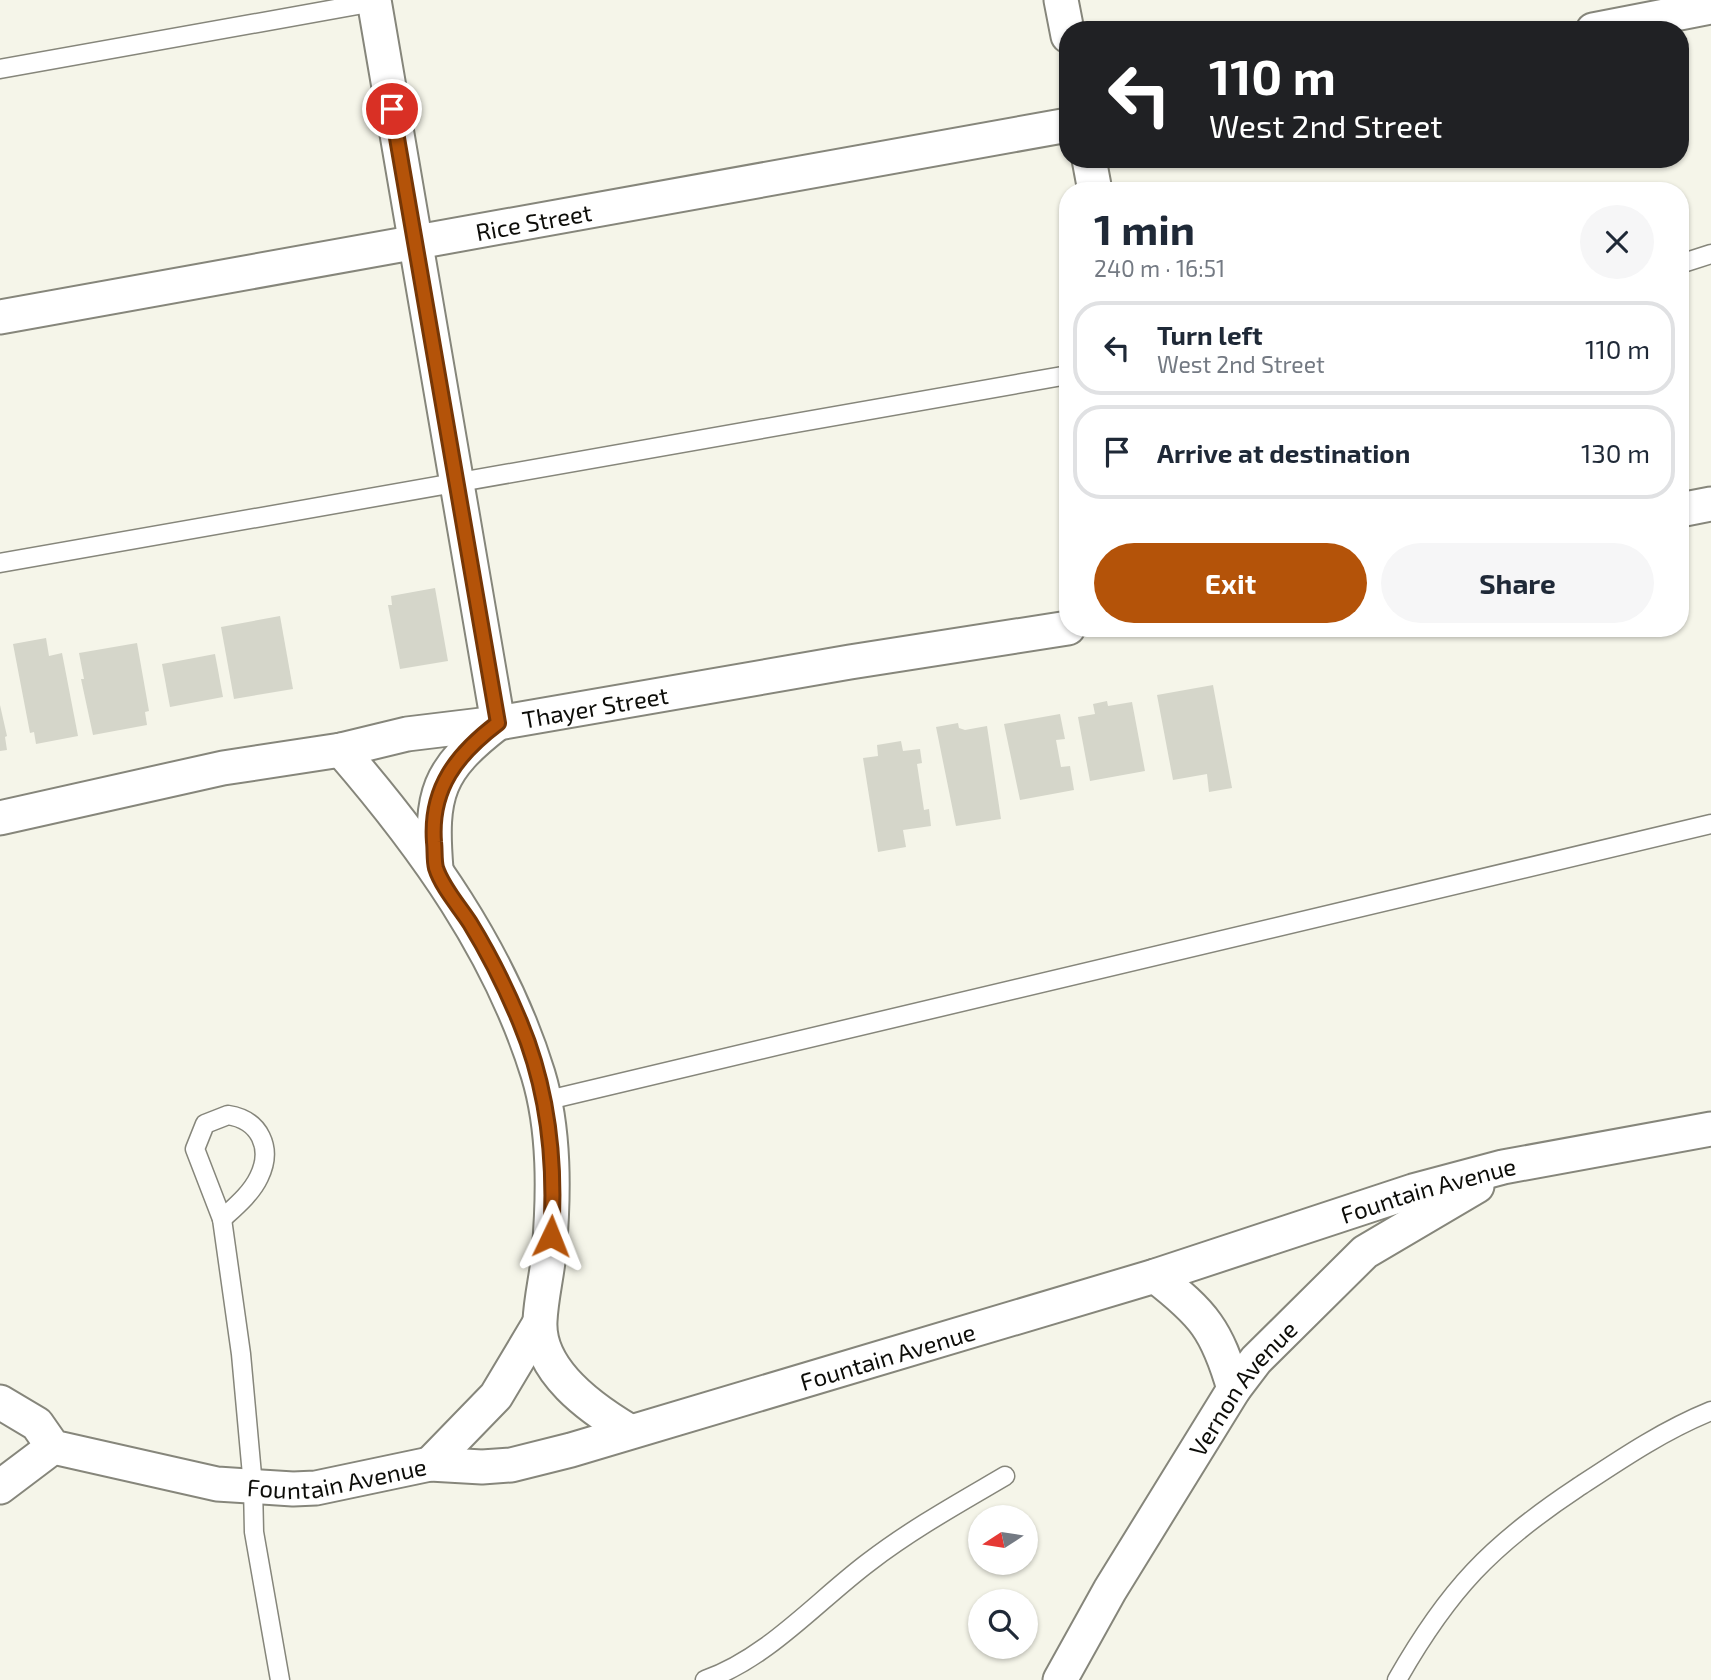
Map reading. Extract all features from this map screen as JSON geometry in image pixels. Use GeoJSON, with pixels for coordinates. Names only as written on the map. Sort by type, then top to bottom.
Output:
{"type":"FeatureCollection","features":[{"type":"Feature","properties":{"kind":"street"},"geometry":{"type":"LineString","coordinates":[[1061,0],[1065,21]]}},
{"type":"Feature","properties":{"kind":"street"},"geometry":{"type":"LineString","coordinates":[[377,1],[498,723],[476,740],[449,771],[440,789],[432,821],[436,869]]}},
{"type":"Feature","properties":{"kind":"street"},"geometry":{"type":"LineString","coordinates":[[1640,21],[1711,7]]}},
{"type":"Feature","properties":{"kind":"street","name":"Rice Street"},"geometry":{"type":"LineString","coordinates":[[0,317],[1059,127]]}},
{"type":"Feature","properties":{"kind":"street"},"geometry":{"type":"LineString","coordinates":[[1689,508],[1711,504]]}},
{"type":"Feature","properties":{"kind":"street","name":"Thayer Street"},"geometry":{"type":"LineString","coordinates":[[0,818],[223,768],[341,750],[407,734],[498,723],[850,662],[1059,629]]}},
{"type":"Feature","properties":{"kind":"street"},"geometry":{"type":"LineString","coordinates":[[341,750],[436,869],[481,941],[520,1022],[544,1101],[551,1151],[552,1215],[539,1324],[546,1349],[569,1388],[594,1410],[629,1432]]}},
{"type":"Feature","properties":{"kind":"street","name":"Fountain Avenue"},"geometry":{"type":"LineString","coordinates":[[53,1447],[217,1484],[253,1486],[316,1488],[430,1464],[482,1467],[511,1465],[1155,1276],[1413,1191],[1503,1167],[1711,1129]]}},
{"type":"Feature","properties":{"kind":"street","name":"Vernon Avenue"},"geometry":{"type":"LineString","coordinates":[[1060,1680],[1110,1590],[1234,1389],[1256,1360],[1365,1252],[1393,1233],[1465,1195],[1503,1167]]}},
{"type":"Feature","properties":{"kind":"street"},"geometry":{"type":"LineString","coordinates":[[1155,1276],[1187,1300],[1212,1328],[1234,1389]]}},
{"type":"Feature","properties":{"kind":"street"},"geometry":{"type":"LineString","coordinates":[[430,1464],[496,1396],[539,1324]]}},
{"type":"Feature","properties":{"kind":"street"},"geometry":{"type":"LineString","coordinates":[[0,1402],[37,1424],[53,1447],[0,1487]]}},
{"type":"Feature","properties":{"kind":"lane"},"geometry":{"type":"LineString","coordinates":[[0,69],[377,1]]}},
{"type":"Feature","properties":{"kind":"lane"},"geometry":{"type":"LineString","coordinates":[[1689,261],[1711,254]]}},
{"type":"Feature","properties":{"kind":"lane"},"geometry":{"type":"LineString","coordinates":[[0,563],[1059,377]]}},
{"type":"Feature","properties":{"kind":"lane"},"geometry":{"type":"LineString","coordinates":[[544,1101],[1711,824]]}},
{"type":"Feature","properties":{"kind":"lane"},"geometry":{"type":"LineString","coordinates":[[222,1219],[250,1192],[260,1177],[265,1152],[259,1131],[242,1117],[228,1115],[205,1124],[195,1149],[222,1219],[241,1354],[253,1486],[254,1532],[280,1680]]}},
{"type":"Feature","properties":{"kind":"lane"},"geometry":{"type":"LineString","coordinates":[[1397,1680],[1450,1596],[1508,1536],[1631,1450],[1711,1411]]}},
{"type":"Feature","properties":{"kind":"lane"},"geometry":{"type":"LineString","coordinates":[[705,1680],[753,1656],[869,1562],[919,1526],[1005,1476]]}},
{"type":"Feature","properties":{"kind":"building"},"geometry":{"type":"Polygon","coordinates":[[[435,588],[448,661],[400,669],[388,605],[392,605],[391,596],[435,588]]]}},
{"type":"Feature","properties":{"kind":"building"},"geometry":{"type":"Polygon","coordinates":[[[280,616],[293,689],[234,699],[221,627],[280,616]]]}},
{"type":"Feature","properties":{"kind":"building"},"geometry":{"type":"Polygon","coordinates":[[[46,638],[49,656],[62,653],[78,736],[36,744],[34,732],[30,733],[13,644],[46,638]]]}},
{"type":"Feature","properties":{"kind":"building"},"geometry":{"type":"Polygon","coordinates":[[[137,643],[149,711],[145,712],[147,725],[93,735],[81,679],[84,679],[79,653],[137,643]]]}},
{"type":"Feature","properties":{"kind":"building"},"geometry":{"type":"Polygon","coordinates":[[[215,654],[223,697],[170,707],[162,664],[215,654]]]}},
{"type":"Feature","properties":{"kind":"building"},"geometry":{"type":"Polygon","coordinates":[[[1213,685],[1232,788],[1209,792],[1207,774],[1173,780],[1157,695],[1213,685]]]}},
{"type":"Feature","properties":{"kind":"building"},"geometry":{"type":"Polygon","coordinates":[[[1107,701],[1108,706],[1132,702],[1145,771],[1090,781],[1078,717],[1095,714],[1093,704],[1107,701]]]}},
{"type":"Feature","properties":{"kind":"building"},"geometry":{"type":"Polygon","coordinates":[[[0,705],[7,736],[7,750],[0,751],[0,705]]]}},
{"type":"Feature","properties":{"kind":"building"},"geometry":{"type":"Polygon","coordinates":[[[1060,714],[1065,739],[1056,740],[1061,767],[1070,766],[1074,790],[1020,800],[1004,724],[1060,714]]]}},
{"type":"Feature","properties":{"kind":"building"},"geometry":{"type":"Polygon","coordinates":[[[958,723],[959,728],[965,730],[987,726],[1001,819],[956,826],[936,727],[958,723]]]}},
{"type":"Feature","properties":{"kind":"building"},"geometry":{"type":"Polygon","coordinates":[[[901,741],[903,751],[920,749],[922,763],[917,764],[924,810],[929,809],[931,826],[903,830],[906,847],[878,852],[863,758],[878,756],[877,745],[901,741]]]}},
{"type":"Feature","properties":{"kind":"route"},"geometry":{"type":"LineString","coordinates":[[392,109],[498,723],[476,740],[449,771],[440,789],[432,821],[436,869],[481,941],[520,1022],[538,1076],[551,1151],[551,1236]]}}]}
